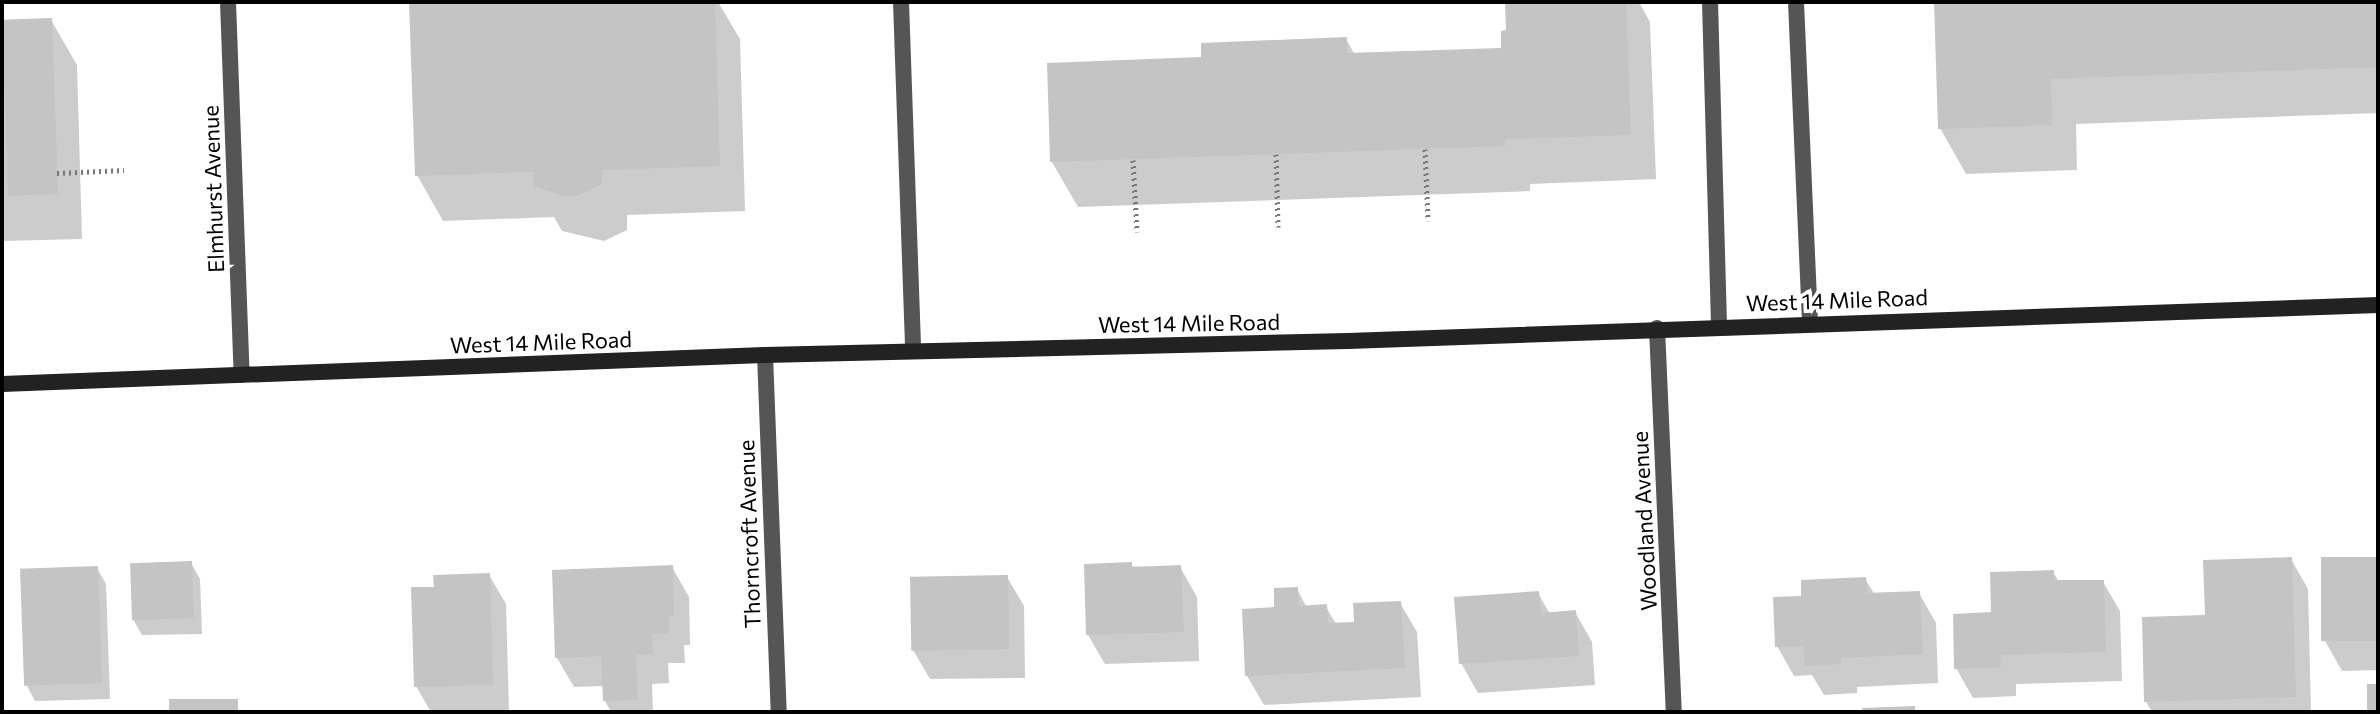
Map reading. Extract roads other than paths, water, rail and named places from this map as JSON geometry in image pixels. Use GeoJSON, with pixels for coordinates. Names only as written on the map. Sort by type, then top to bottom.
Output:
{"type":"FeatureCollection","features":[{"type":"Feature","properties":{"kind":"main road","name":"West 14 Mile Road"},"geometry":{"type":"LineString","coordinates":[[2,384],[765,355],[1348,341],[2378,305]]}},
{"type":"Feature","properties":{"kind":"street","name":"Elmhurst Avenue"},"geometry":{"type":"LineString","coordinates":[[228,2],[242,375]]}},
{"type":"Feature","properties":{"kind":"street"},"geometry":{"type":"LineString","coordinates":[[901,2],[913,351]]}},
{"type":"Feature","properties":{"kind":"street"},"geometry":{"type":"LineString","coordinates":[[1710,2],[1719,326]]}},
{"type":"Feature","properties":{"kind":"street"},"geometry":{"type":"LineString","coordinates":[[1796,2],[1810,323]]}},
{"type":"Feature","properties":{"kind":"street","name":"Woodland Avenue"},"geometry":{"type":"LineString","coordinates":[[1657,328],[1674,712]]}},
{"type":"Feature","properties":{"kind":"street","name":"Thorncroft Avenue"},"geometry":{"type":"LineString","coordinates":[[765,355],[779,712]]}}]}
